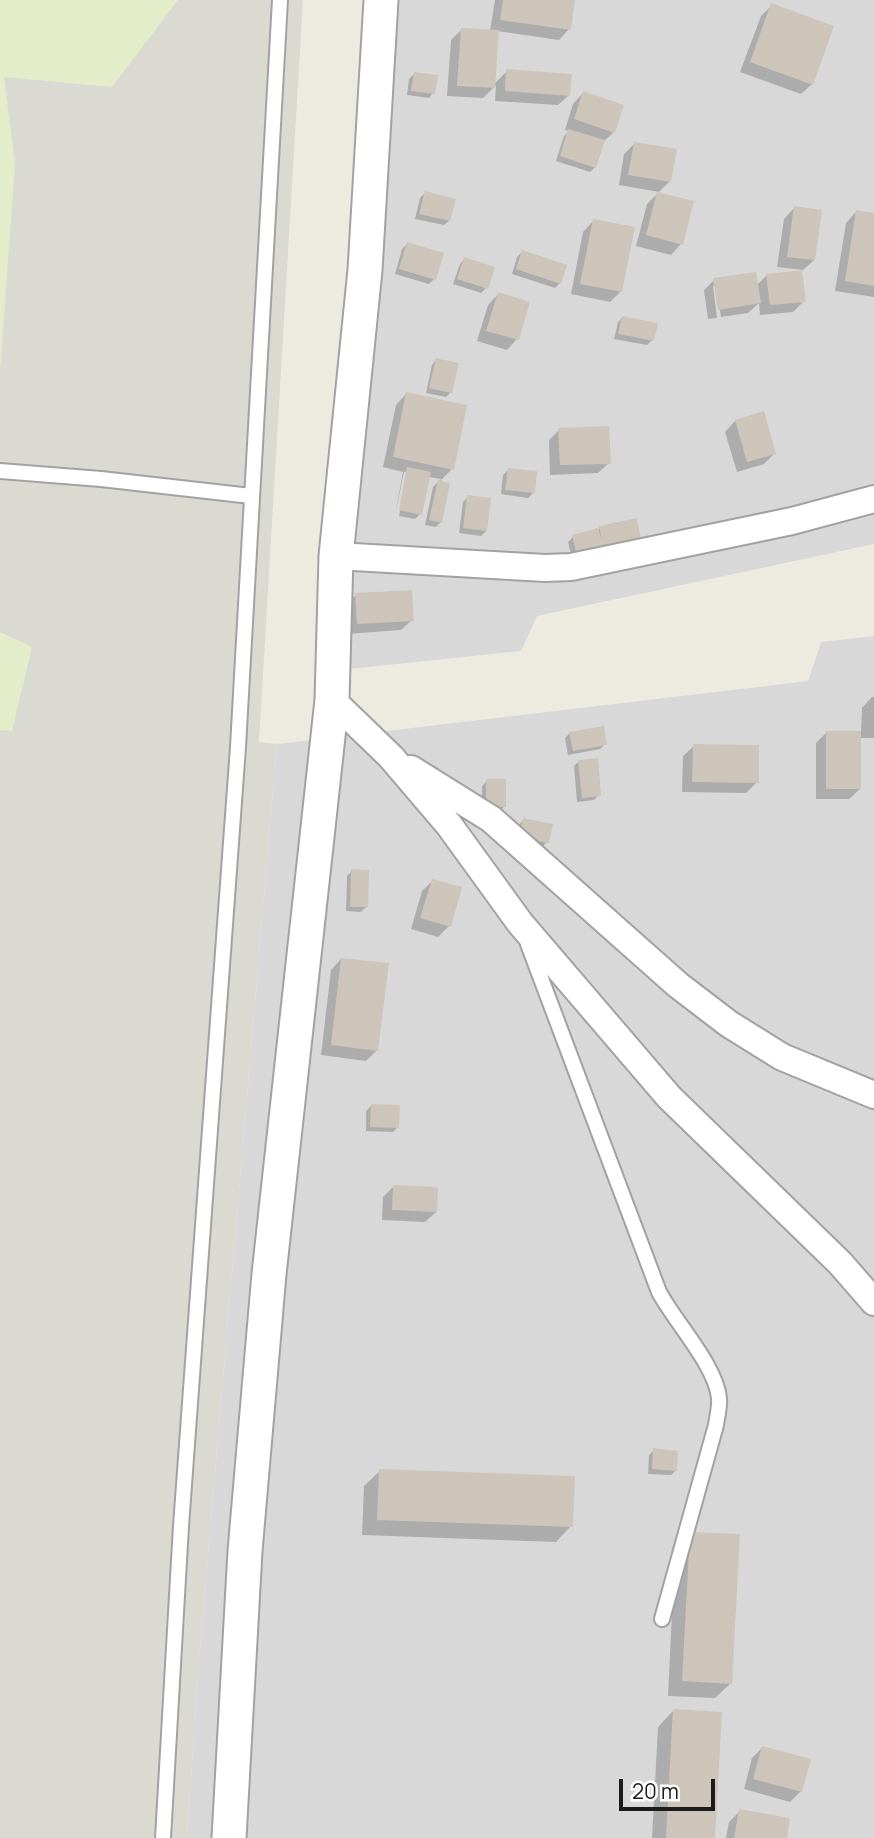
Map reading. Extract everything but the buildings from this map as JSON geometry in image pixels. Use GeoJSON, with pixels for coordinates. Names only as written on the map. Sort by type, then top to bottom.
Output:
{"type":"FeatureCollection","features":[{"type":"Feature","properties":{"kind":"street"},"geometry":{"type":"LineString","coordinates":[[229,1838],[245,1551],[269,1273],[332,700],[336,556],[365,270],[381,0]]}},
{"type":"Feature","properties":{"kind":"street"},"geometry":{"type":"LineString","coordinates":[[336,556],[545,568],[571,567],[792,521],[874,499]]}},
{"type":"Feature","properties":{"kind":"street"},"geometry":{"type":"LineString","coordinates":[[332,700],[391,757],[449,825],[520,923],[669,1097],[839,1263],[874,1302]]}},
{"type":"Feature","properties":{"kind":"street"},"geometry":{"type":"LineString","coordinates":[[391,757],[491,819],[678,985],[729,1024],[782,1057],[874,1095]]}},
{"type":"Feature","properties":{"kind":"lane"},"geometry":{"type":"LineString","coordinates":[[163,1838],[182,1512],[238,747],[280,0]]}},
{"type":"Feature","properties":{"kind":"lane"},"geometry":{"type":"LineString","coordinates":[[0,471],[251,496]]}},
{"type":"Feature","properties":{"kind":"lane"},"geometry":{"type":"LineString","coordinates":[[520,923],[659,1292],[670,1313],[710,1371],[720,1398],[716,1426],[662,1619]]}},
{"type":"Feature","properties":{"kind":"shaded area"},"geometry":{"type":"Polygon","coordinates":[[[0,0],[303,0],[259,742],[277,744],[199,1662],[187,1838],[0,1838],[0,0]]]}},
{"type":"Feature","properties":{"kind":"shaded area"},"geometry":{"type":"Polygon","coordinates":[[[380,0],[874,0],[874,544],[537,616],[521,651],[340,670],[380,0]]]}},
{"type":"Feature","properties":{"kind":"shaded area"},"geometry":{"type":"Polygon","coordinates":[[[874,636],[874,1838],[187,1838],[199,1662],[277,744],[808,681],[821,642],[874,636]]]}},
{"type":"Feature","properties":{"kind":"green space"},"geometry":{"type":"Polygon","coordinates":[[[0,0],[178,0],[112,87],[4,77],[15,164],[0,372],[0,0]]]}},
{"type":"Feature","properties":{"kind":"green space"},"geometry":{"type":"Polygon","coordinates":[[[0,632],[32,647],[12,731],[0,730],[0,632]]]}}]}
